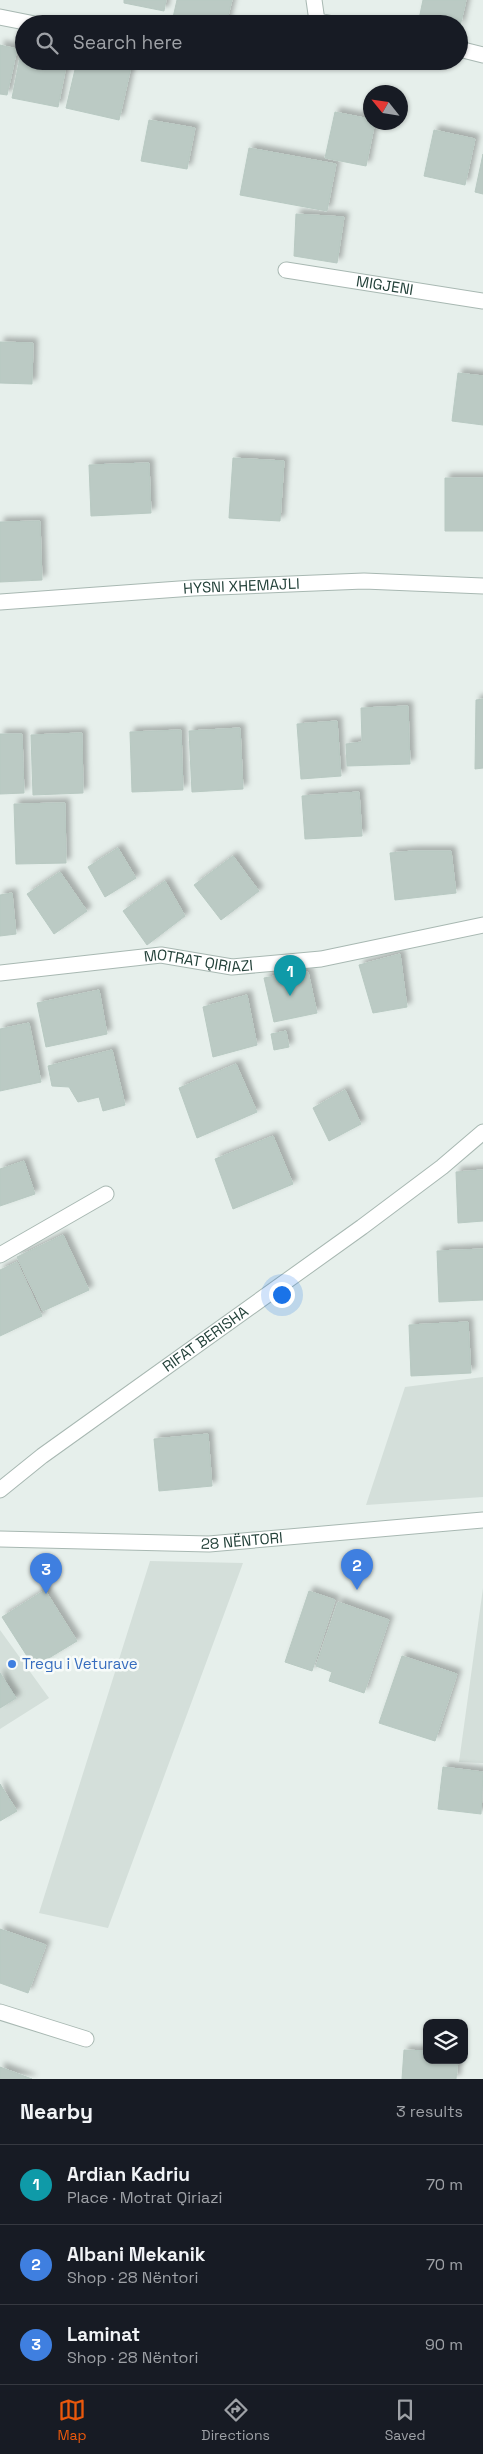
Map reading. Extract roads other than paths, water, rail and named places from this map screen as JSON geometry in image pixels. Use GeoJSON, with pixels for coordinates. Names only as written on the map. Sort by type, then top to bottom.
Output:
{"type":"FeatureCollection","features":[{"type":"Feature","properties":{"kind":"street"},"geometry":{"type":"LineString","coordinates":[[314,0],[315,15]]}},
{"type":"Feature","properties":{"kind":"street"},"geometry":{"type":"LineString","coordinates":[[0,17],[15,20]]}},
{"type":"Feature","properties":{"kind":"street"},"geometry":{"type":"LineString","coordinates":[[468,51],[483,55]]}},
{"type":"Feature","properties":{"kind":"street","name":"MIGJENI"},"geometry":{"type":"LineString","coordinates":[[286,270],[483,301]]}},
{"type":"Feature","properties":{"kind":"street","name":"HYSNI XHEMAJLI"},"geometry":{"type":"LineString","coordinates":[[0,602],[193,588],[364,581],[483,586]]}},
{"type":"Feature","properties":{"kind":"street","name":"MOTRAT QIRIAZI"},"geometry":{"type":"LineString","coordinates":[[0,974],[161,955],[232,967],[321,959],[483,925]]}},
{"type":"Feature","properties":{"kind":"street","name":"RIFAT BERISHA"},"geometry":{"type":"LineString","coordinates":[[0,1490],[42,1456],[362,1228],[442,1167],[483,1132]]}},
{"type":"Feature","properties":{"kind":"street"},"geometry":{"type":"LineString","coordinates":[[0,1255],[106,1194]]}},
{"type":"Feature","properties":{"kind":"street","name":"28 NËNTORI"},"geometry":{"type":"LineString","coordinates":[[0,1539],[209,1544],[483,1520]]}},
{"type":"Feature","properties":{"kind":"street"},"geometry":{"type":"LineString","coordinates":[[0,2012],[86,2039]]}},
{"type":"Feature","properties":{"kind":"place","name":"Ardian Kadriu"},"geometry":{"type":"Point","coordinates":[290,996]}},
{"type":"Feature","properties":{"kind":"place","name":"Albani Mekanik"},"geometry":{"type":"Point","coordinates":[357,1590]}},
{"type":"Feature","properties":{"kind":"place","name":"Laminat"},"geometry":{"type":"Point","coordinates":[46,1594]}},
{"type":"Feature","properties":{"kind":"place","name":"Tregu i Veturave"},"geometry":{"type":"Point","coordinates":[12,1664]}}]}
